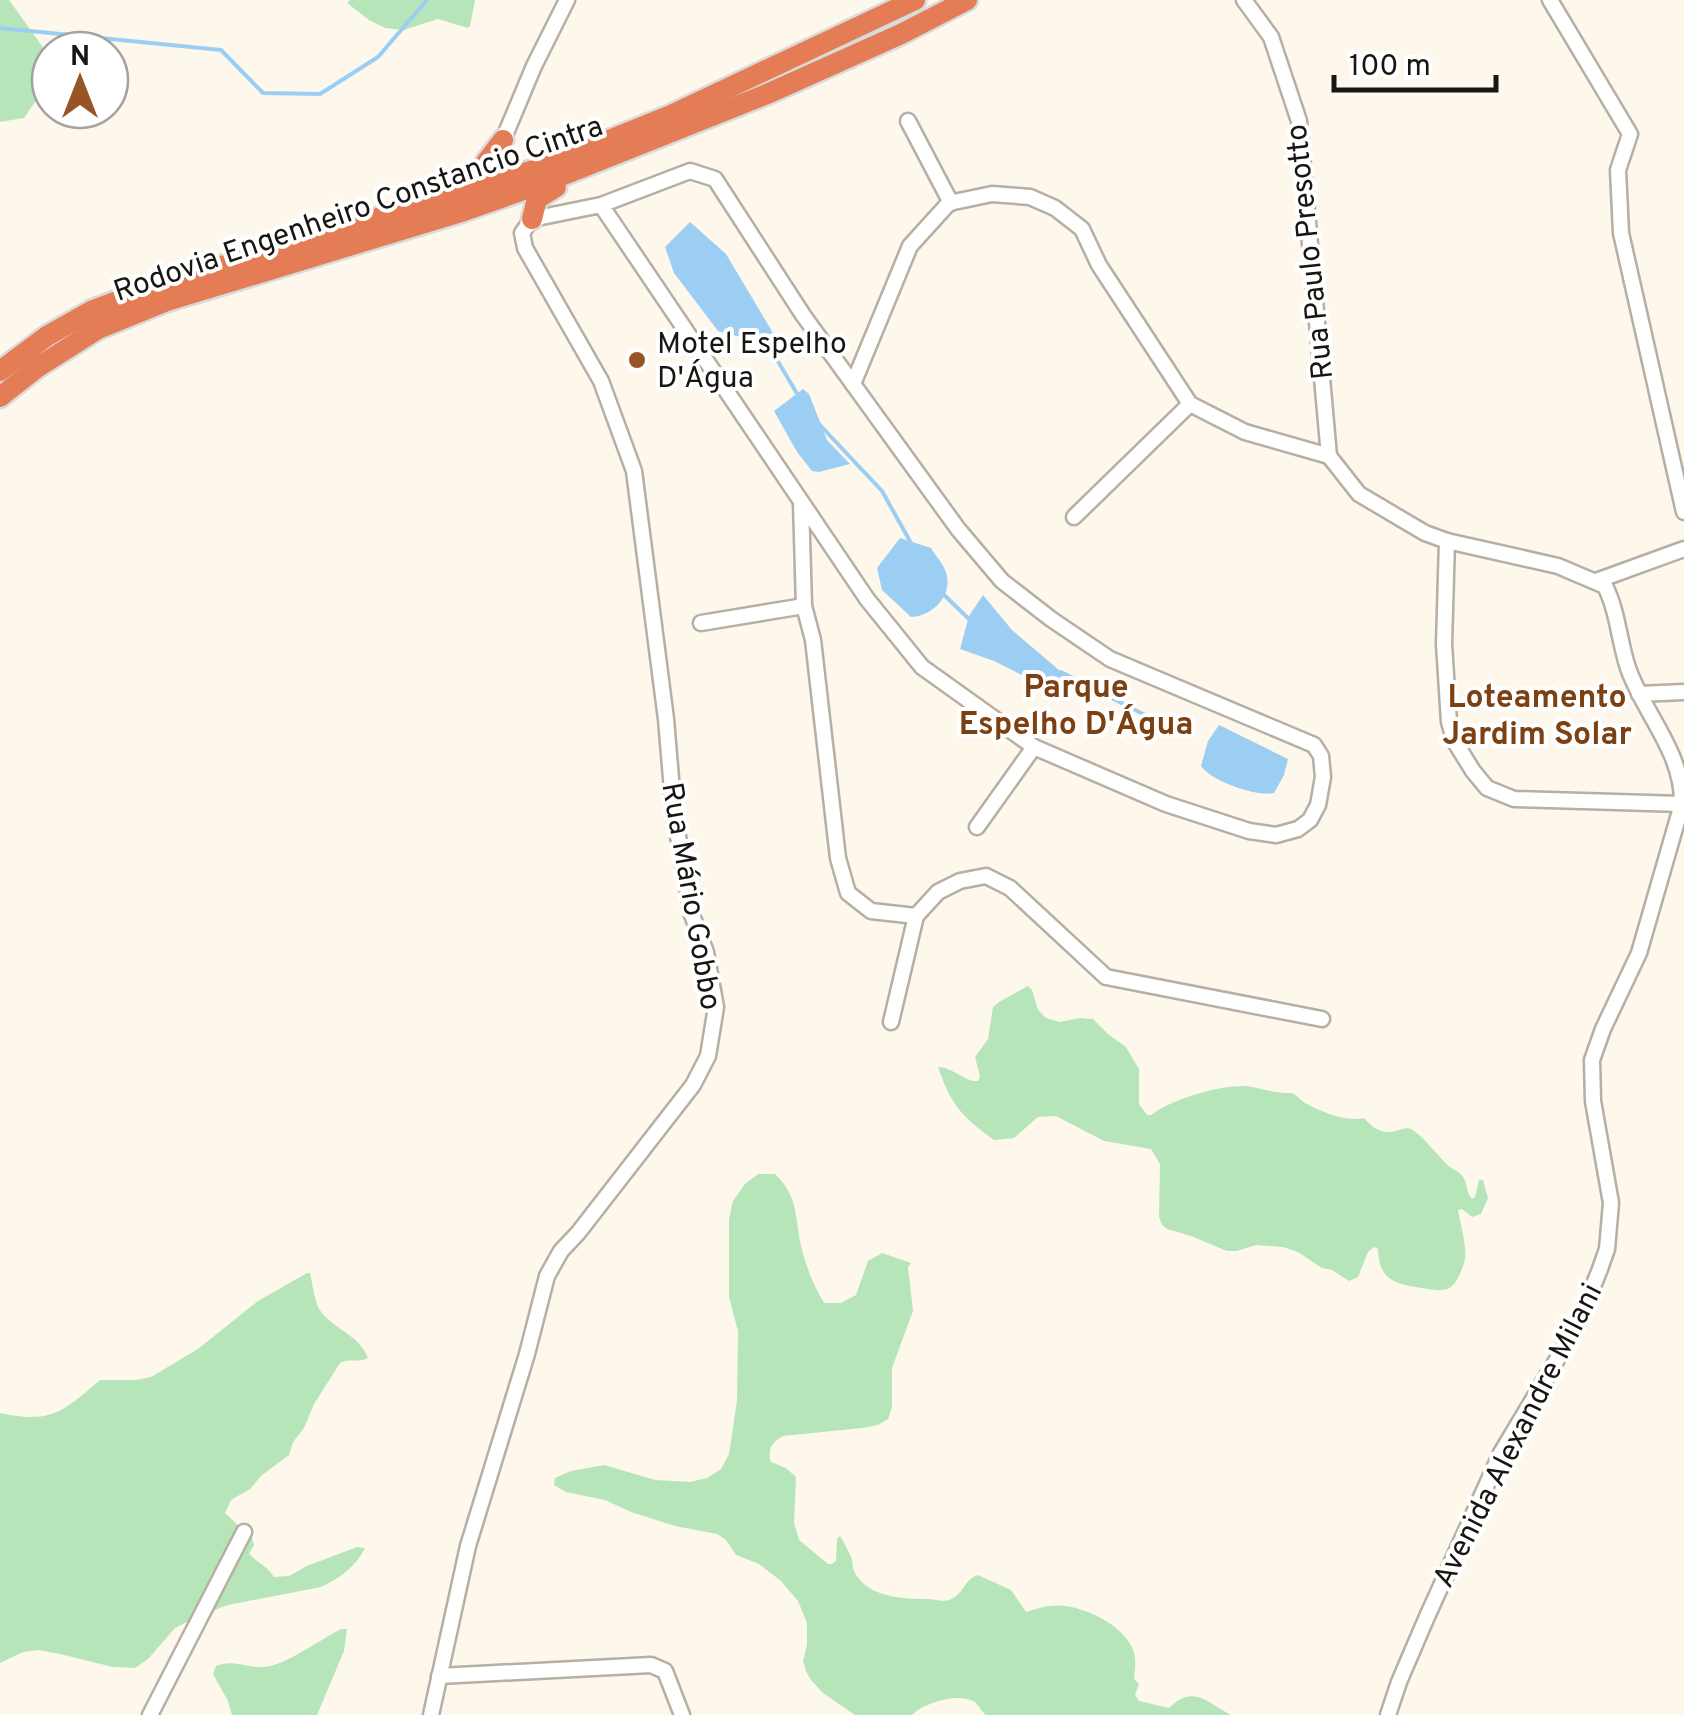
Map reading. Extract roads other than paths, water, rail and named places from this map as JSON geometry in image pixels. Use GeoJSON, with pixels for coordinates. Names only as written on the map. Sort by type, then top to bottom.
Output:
{"type":"FeatureCollection","features":[{"type":"Feature","properties":{"kind":"highway","name":"Rodovia Engenheiro Constancio Cintra"},"geometry":{"type":"LineString","coordinates":[[0,371],[47,336],[93,310],[156,286],[540,168],[671,115],[914,0]]}},
{"type":"Feature","properties":{"kind":"highway","name":"Rodovia Engenheiro Constancio Cintra"},"geometry":{"type":"LineString","coordinates":[[0,397],[38,366],[98,329],[132,315],[541,184],[801,79],[967,0]]}},
{"type":"Feature","properties":{"kind":"highway"},"geometry":{"type":"LineString","coordinates":[[532,219],[537,199],[550,189],[595,174],[693,123]]}},
{"type":"Feature","properties":{"kind":"highway"},"geometry":{"type":"LineString","coordinates":[[503,140],[504,160],[510,168],[540,168]]}},
{"type":"Feature","properties":{"kind":"highway"},"geometry":{"type":"LineString","coordinates":[[434,202],[480,170],[503,140]]}},
{"type":"Feature","properties":{"kind":"highway"},"geometry":{"type":"LineString","coordinates":[[458,212],[512,202],[524,208],[532,219]]}},
{"type":"Feature","properties":{"kind":"street"},"geometry":{"type":"LineString","coordinates":[[503,140],[567,0]]}},
{"type":"Feature","properties":{"kind":"street","name":"Rua Paulo Presotto"},"geometry":{"type":"LineString","coordinates":[[1244,0],[1271,37],[1299,121],[1329,456]]}},
{"type":"Feature","properties":{"kind":"street"},"geometry":{"type":"LineString","coordinates":[[1550,0],[1630,134],[1618,170],[1621,233],[1684,512]]}},
{"type":"Feature","properties":{"kind":"street"},"geometry":{"type":"LineString","coordinates":[[908,121],[950,204]]}},
{"type":"Feature","properties":{"kind":"street"},"geometry":{"type":"LineString","coordinates":[[532,219],[600,205],[690,171],[715,179],[803,315],[958,529],[1002,581],[1110,658],[1314,745],[1321,756],[1323,777],[1318,805],[1310,820],[1276,835],[1249,831],[1166,804],[1034,747],[922,667],[867,599],[600,205]]}},
{"type":"Feature","properties":{"kind":"street"},"geometry":{"type":"LineString","coordinates":[[853,384],[910,246],[950,204],[992,194],[1030,198],[1055,208],[1082,229],[1098,265],[1190,404],[1246,432],[1329,456],[1359,494],[1425,533],[1558,566],[1596,581],[1684,549]]}},
{"type":"Feature","properties":{"kind":"street","name":"Rua Mário Gobbo"},"geometry":{"type":"LineString","coordinates":[[431,1715],[468,1546],[547,1276],[562,1251],[693,1085],[708,1056],[716,1007],[706,952],[692,916],[674,814],[666,719],[634,471],[601,381],[524,248],[522,234],[532,219]]}},
{"type":"Feature","properties":{"kind":"street"},"geometry":{"type":"LineString","coordinates":[[1074,518],[1190,404]]}},
{"type":"Feature","properties":{"kind":"street"},"geometry":{"type":"LineString","coordinates":[[801,502],[804,606],[813,640],[838,858],[848,893],[871,911],[916,916]]}},
{"type":"Feature","properties":{"kind":"street"},"geometry":{"type":"LineString","coordinates":[[1447,540],[1444,644],[1448,722],[1455,742],[1487,788],[1514,798],[1682,804]]}},
{"type":"Feature","properties":{"kind":"street","name":"Avenida Alexandre Milani"},"geometry":{"type":"LineString","coordinates":[[1388,1715],[1426,1619],[1501,1453],[1577,1326],[1607,1249],[1610,1203],[1594,1101],[1592,1060],[1602,1029],[1639,952],[1682,804],[1676,766],[1628,668],[1612,600],[1605,586],[1596,581]]}},
{"type":"Feature","properties":{"kind":"street"},"geometry":{"type":"LineString","coordinates":[[701,623],[804,606]]}},
{"type":"Feature","properties":{"kind":"street"},"geometry":{"type":"LineString","coordinates":[[1640,694],[1684,692]]}},
{"type":"Feature","properties":{"kind":"street"},"geometry":{"type":"LineString","coordinates":[[978,827],[1034,747]]}},
{"type":"Feature","properties":{"kind":"street"},"geometry":{"type":"LineString","coordinates":[[890,1022],[916,916],[938,892],[960,881],[986,876],[1010,888],[1106,978],[1322,1019]]}},
{"type":"Feature","properties":{"kind":"street"},"geometry":{"type":"LineString","coordinates":[[150,1715],[244,1532]]}},
{"type":"Feature","properties":{"kind":"street"},"geometry":{"type":"LineString","coordinates":[[439,1676],[651,1665],[666,1671],[682,1715]]}},
{"type":"Feature","properties":{"kind":"water"},"geometry":{"type":"Polygon","coordinates":[[[690,222],[726,254],[773,333],[755,341],[718,331],[674,273],[665,247],[690,222]]]}},
{"type":"Feature","properties":{"kind":"water"},"geometry":{"type":"Polygon","coordinates":[[[803,389],[809,394],[827,440],[850,464],[812,471],[797,452],[774,411],[803,389]]]}},
{"type":"Feature","properties":{"kind":"water"},"geometry":{"type":"Polygon","coordinates":[[[900,538],[931,548],[947,579],[940,602],[919,616],[911,617],[882,590],[877,568],[900,538]]]}},
{"type":"Feature","properties":{"kind":"water"},"geometry":{"type":"Polygon","coordinates":[[[983,595],[1012,630],[1072,681],[1030,679],[960,649],[969,616],[983,595]]]}},
{"type":"Feature","properties":{"kind":"water"},"geometry":{"type":"Polygon","coordinates":[[[1219,725],[1288,759],[1274,793],[1234,787],[1201,766],[1208,741],[1219,725]]]}},
{"type":"Feature","properties":{"kind":"waterway"},"geometry":{"type":"LineString","coordinates":[[0,28],[221,50],[263,93],[320,94],[378,57],[427,0]]}},
{"type":"Feature","properties":{"kind":"waterway"},"geometry":{"type":"LineString","coordinates":[[763,336],[799,397]]}},
{"type":"Feature","properties":{"kind":"waterway"},"geometry":{"type":"LineString","coordinates":[[819,424],[882,491],[911,543]]}},
{"type":"Feature","properties":{"kind":"waterway"},"geometry":{"type":"LineString","coordinates":[[942,593],[971,621]]}},
{"type":"Feature","properties":{"kind":"waterway"},"geometry":{"type":"LineString","coordinates":[[1061,672],[1180,733]]}},
{"type":"Feature","properties":{"kind":"place","name":"Motel Espelho D'Água"},"geometry":{"type":"Point","coordinates":[637,360]}},
{"type":"Feature","properties":{"kind":"district","name":"Parque Espelho D'Água"},"geometry":{"type":"Point","coordinates":[1076,704]}},
{"type":"Feature","properties":{"kind":"district","name":"Loteamento Jardim Solar"},"geometry":{"type":"Point","coordinates":[1537,714]}}]}
